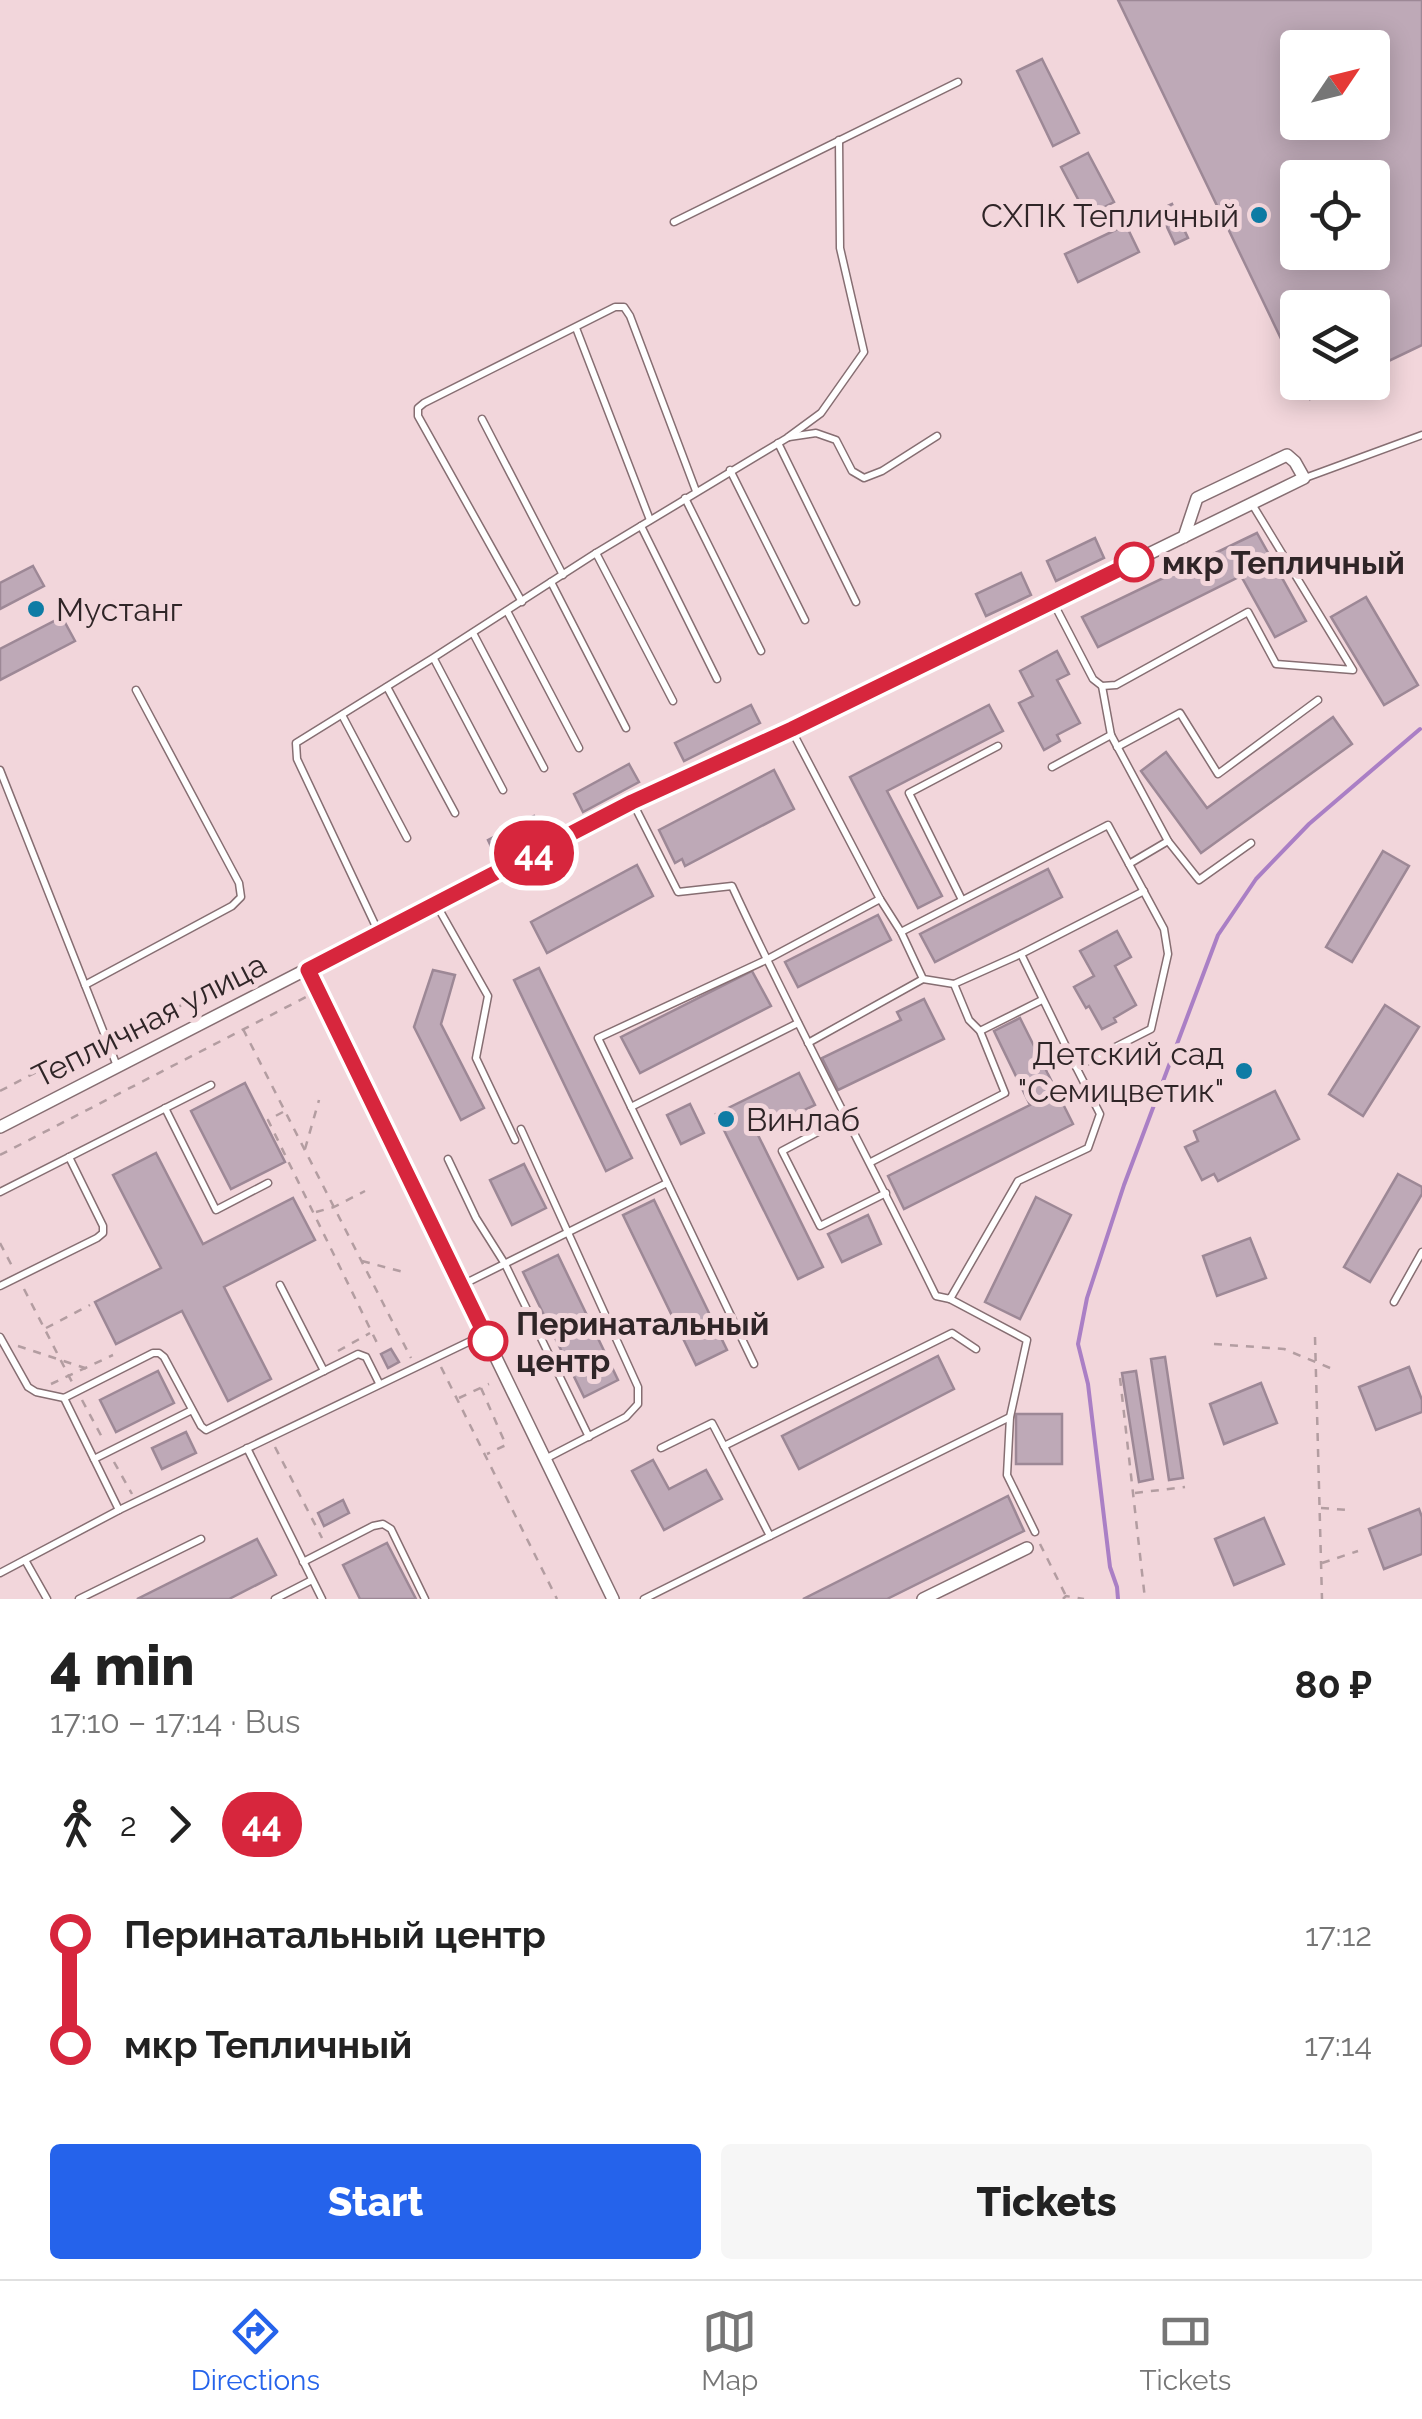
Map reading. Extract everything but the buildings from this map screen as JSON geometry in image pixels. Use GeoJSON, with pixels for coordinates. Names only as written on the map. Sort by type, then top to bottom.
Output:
{"type":"FeatureCollection","features":[{"type":"Feature","properties":{"kind":"street"},"geometry":{"type":"LineString","coordinates":[[1184,537],[1197,498],[1288,456],[1304,478]]}},
{"type":"Feature","properties":{"kind":"street","name":"Тепличная улица"},"geometry":{"type":"LineString","coordinates":[[0,1127],[632,802],[792,729],[1304,478]]}},
{"type":"Feature","properties":{"kind":"street"},"geometry":{"type":"LineString","coordinates":[[308,970],[614,1599]]}},
{"type":"Feature","properties":{"kind":"street"},"geometry":{"type":"LineString","coordinates":[[923,1599],[1027,1548]]}},
{"type":"Feature","properties":{"kind":"lane"},"geometry":{"type":"LineString","coordinates":[[674,222],[958,82]]}},
{"type":"Feature","properties":{"kind":"lane"},"geometry":{"type":"LineString","coordinates":[[379,934],[297,759],[296,743],[696,491],[788,438],[821,413],[864,352],[840,248],[839,140]]}},
{"type":"Feature","properties":{"kind":"lane"},"geometry":{"type":"LineString","coordinates":[[522,602],[418,416],[418,408],[424,403],[616,306],[624,307],[696,491]]}},
{"type":"Feature","properties":{"kind":"lane"},"geometry":{"type":"LineString","coordinates":[[576,328],[650,520]]}},
{"type":"Feature","properties":{"kind":"lane"},"geometry":{"type":"LineString","coordinates":[[482,419],[563,575]]}},
{"type":"Feature","properties":{"kind":"lane"},"geometry":{"type":"LineString","coordinates":[[788,438],[816,433],[836,440],[852,471],[864,478],[882,471],[936,436]]}},
{"type":"Feature","properties":{"kind":"lane"},"geometry":{"type":"LineString","coordinates":[[1304,478],[1422,435]]}},
{"type":"Feature","properties":{"kind":"lane"},"geometry":{"type":"LineString","coordinates":[[778,443],[856,602]]}},
{"type":"Feature","properties":{"kind":"lane"},"geometry":{"type":"LineString","coordinates":[[730,470],[806,620]]}},
{"type":"Feature","properties":{"kind":"lane"},"geometry":{"type":"LineString","coordinates":[[685,498],[761,651]]}},
{"type":"Feature","properties":{"kind":"lane"},"geometry":{"type":"LineString","coordinates":[[1102,686],[1116,684],[1248,612],[1276,664],[1353,670],[1252,504]]}},
{"type":"Feature","properties":{"kind":"lane"},"geometry":{"type":"LineString","coordinates":[[642,526],[717,680]]}},
{"type":"Feature","properties":{"kind":"lane"},"geometry":{"type":"LineString","coordinates":[[596,553],[673,701]]}},
{"type":"Feature","properties":{"kind":"lane"},"geometry":{"type":"LineString","coordinates":[[550,582],[626,728]]}},
{"type":"Feature","properties":{"kind":"lane"},"geometry":{"type":"LineString","coordinates":[[1054,602],[1094,679],[1102,686],[1117,747],[1168,840],[1199,880],[1250,843]]}},
{"type":"Feature","properties":{"kind":"lane"},"geometry":{"type":"LineString","coordinates":[[508,611],[580,748]]}},
{"type":"Feature","properties":{"kind":"lane"},"geometry":{"type":"LineString","coordinates":[[472,633],[544,768]]}},
{"type":"Feature","properties":{"kind":"lane"},"geometry":{"type":"LineString","coordinates":[[433,658],[503,790]]}},
{"type":"Feature","properties":{"kind":"lane"},"geometry":{"type":"LineString","coordinates":[[387,687],[454,813]]}},
{"type":"Feature","properties":{"kind":"lane"},"geometry":{"type":"LineString","coordinates":[[84,985],[241,898],[239,882],[136,690]]}},
{"type":"Feature","properties":{"kind":"lane"},"geometry":{"type":"LineString","coordinates":[[1117,747],[1180,713],[1218,774],[1318,700]]}},
{"type":"Feature","properties":{"kind":"lane"},"geometry":{"type":"LineString","coordinates":[[342,715],[406,838]]}},
{"type":"Feature","properties":{"kind":"lane"},"geometry":{"type":"LineString","coordinates":[[792,729],[923,979]]}},
{"type":"Feature","properties":{"kind":"lane"},"geometry":{"type":"LineString","coordinates":[[1052,767],[1111,735]]}},
{"type":"Feature","properties":{"kind":"lane"},"geometry":{"type":"LineString","coordinates":[[962,900],[908,792],[998,746]]}},
{"type":"Feature","properties":{"kind":"lane"},"geometry":{"type":"LineString","coordinates":[[0,770],[118,1068]]}},
{"type":"Feature","properties":{"kind":"lane"},"geometry":{"type":"LineString","coordinates":[[632,802],[678,892],[732,886],[936,1296],[950,1298],[1027,1340],[1010,1417],[1006,1476],[1035,1532]]}},
{"type":"Feature","properties":{"kind":"lane"},"geometry":{"type":"LineString","coordinates":[[901,932],[1108,825],[1164,929],[1168,954],[1152,1028],[1076,1067]]}},
{"type":"Feature","properties":{"kind":"lane"},"geometry":{"type":"LineString","coordinates":[[1130,864],[1168,840]]}},
{"type":"Feature","properties":{"kind":"lane"},"geometry":{"type":"LineString","coordinates":[[808,1043],[923,979],[954,984],[1144,891]]}},
{"type":"Feature","properties":{"kind":"lane"},"geometry":{"type":"LineString","coordinates":[[754,1364],[598,1038],[766,960],[880,899]]}},
{"type":"Feature","properties":{"kind":"lane"},"geometry":{"type":"LineString","coordinates":[[436,904],[488,996],[476,1058],[515,1140]]}},
{"type":"Feature","properties":{"kind":"lane"},"geometry":{"type":"LineString","coordinates":[[950,1298],[1018,1181],[1088,1148],[1100,1114],[1021,954]]}},
{"type":"Feature","properties":{"kind":"lane"},"geometry":{"type":"LineString","coordinates":[[871,1162],[1005,1094],[980,1030],[969,1020],[954,984]]}},
{"type":"Feature","properties":{"kind":"lane"},"geometry":{"type":"LineString","coordinates":[[980,1030],[1042,1000]]}},
{"type":"Feature","properties":{"kind":"lane"},"geometry":{"type":"LineString","coordinates":[[631,1107],[798,1023]]}},
{"type":"Feature","properties":{"kind":"lane"},"geometry":{"type":"LineString","coordinates":[[0,1192],[211,1085]]}},
{"type":"Feature","properties":{"kind":"lane"},"geometry":{"type":"LineString","coordinates":[[165,1108],[216,1210],[268,1183]]}},
{"type":"Feature","properties":{"kind":"lane"},"geometry":{"type":"LineString","coordinates":[[846,1117],[782,1151],[820,1226],[886,1193]]}},
{"type":"Feature","properties":{"kind":"lane"},"geometry":{"type":"LineString","coordinates":[[522,1128],[638,1387],[638,1404],[626,1417],[546,1458]]}},
{"type":"Feature","properties":{"kind":"lane"},"geometry":{"type":"LineString","coordinates":[[0,1286],[102,1233],[103,1226],[69,1157]]}},
{"type":"Feature","properties":{"kind":"lane"},"geometry":{"type":"LineString","coordinates":[[448,1159],[476,1218],[506,1264],[589,1438]]}},
{"type":"Feature","properties":{"kind":"lane"},"geometry":{"type":"LineString","coordinates":[[461,1285],[667,1183]]}},
{"type":"Feature","properties":{"kind":"lane"},"geometry":{"type":"LineString","coordinates":[[1394,1302],[1422,1252]]}},
{"type":"Feature","properties":{"kind":"lane"},"geometry":{"type":"LineString","coordinates":[[280,1285],[324,1372]]}},
{"type":"Feature","properties":{"kind":"lane"},"geometry":{"type":"LineString","coordinates":[[724,1446],[952,1333],[976,1348]]}},
{"type":"Feature","properties":{"kind":"lane"},"geometry":{"type":"LineString","coordinates":[[0,1573],[118,1510],[484,1334]]}},
{"type":"Feature","properties":{"kind":"lane"},"geometry":{"type":"LineString","coordinates":[[1,1339],[22,1380],[36,1392],[64,1398],[153,1352],[160,1352],[206,1430],[358,1354],[363,1354],[379,1382]]}},
{"type":"Feature","properties":{"kind":"lane"},"geometry":{"type":"LineString","coordinates":[[64,1398],[118,1510]]}},
{"type":"Feature","properties":{"kind":"lane"},"geometry":{"type":"LineString","coordinates":[[94,1460],[192,1410]]}},
{"type":"Feature","properties":{"kind":"lane"},"geometry":{"type":"LineString","coordinates":[[644,1599],[1010,1417]]}},
{"type":"Feature","properties":{"kind":"lane"},"geometry":{"type":"LineString","coordinates":[[661,1448],[712,1423],[770,1536]]}},
{"type":"Feature","properties":{"kind":"lane"},"geometry":{"type":"LineString","coordinates":[[247,1448],[322,1599]]}},
{"type":"Feature","properties":{"kind":"lane"},"geometry":{"type":"LineString","coordinates":[[303,1562],[382,1524],[392,1529],[425,1599]]}},
{"type":"Feature","properties":{"kind":"lane"},"geometry":{"type":"LineString","coordinates":[[79,1599],[201,1538]]}},
{"type":"Feature","properties":{"kind":"lane"},"geometry":{"type":"LineString","coordinates":[[26,1560],[47,1599]]}},
{"type":"Feature","properties":{"kind":"lane"},"geometry":{"type":"LineString","coordinates":[[275,1599],[312,1580]]}},
{"type":"Feature","properties":{"kind":"path"},"geometry":{"type":"LineString","coordinates":[[0,1091],[73,1054],[108,1043],[262,964],[286,1008]]}},
{"type":"Feature","properties":{"kind":"path"},"geometry":{"type":"LineString","coordinates":[[0,1155],[318,991]]}},
{"type":"Feature","properties":{"kind":"path"},"geometry":{"type":"LineString","coordinates":[[243,1030],[415,1367]]}},
{"type":"Feature","properties":{"kind":"path"},"geometry":{"type":"LineString","coordinates":[[304,1150],[319,1100]]}},
{"type":"Feature","properties":{"kind":"path"},"geometry":{"type":"LineString","coordinates":[[284,1111],[268,1120],[380,1350]]}},
{"type":"Feature","properties":{"kind":"path"},"geometry":{"type":"LineString","coordinates":[[313,1213],[365,1191]]}},
{"type":"Feature","properties":{"kind":"path"},"geometry":{"type":"LineString","coordinates":[[0,1243],[136,1502]]}},
{"type":"Feature","properties":{"kind":"path"},"geometry":{"type":"LineString","coordinates":[[361,1260],[407,1273]]}},
{"type":"Feature","properties":{"kind":"path"},"geometry":{"type":"LineString","coordinates":[[44,1328],[90,1305]]}},
{"type":"Feature","properties":{"kind":"path"},"geometry":{"type":"LineString","coordinates":[[319,1361],[371,1333]]}},
{"type":"Feature","properties":{"kind":"path"},"geometry":{"type":"LineString","coordinates":[[1315,1337],[1322,1599]]}},
{"type":"Feature","properties":{"kind":"path"},"geometry":{"type":"LineString","coordinates":[[1,1339],[85,1368],[93,1383]]}},
{"type":"Feature","properties":{"kind":"path"},"geometry":{"type":"LineString","coordinates":[[1214,1344],[1284,1348],[1335,1370]]}},
{"type":"Feature","properties":{"kind":"path"},"geometry":{"type":"LineString","coordinates":[[36,1392],[113,1354]]}},
{"type":"Feature","properties":{"kind":"path"},"geometry":{"type":"LineString","coordinates":[[436,1357],[556,1599]]}},
{"type":"Feature","properties":{"kind":"path"},"geometry":{"type":"LineString","coordinates":[[1120,1378],[1145,1599]]}},
{"type":"Feature","properties":{"kind":"path"},"geometry":{"type":"LineString","coordinates":[[458,1398],[489,1384]]}},
{"type":"Feature","properties":{"kind":"path"},"geometry":{"type":"LineString","coordinates":[[481,1388],[506,1445],[486,1455]]}},
{"type":"Feature","properties":{"kind":"path"},"geometry":{"type":"LineString","coordinates":[[270,1437],[328,1549]]}},
{"type":"Feature","properties":{"kind":"path"},"geometry":{"type":"LineString","coordinates":[[1134,1494],[1185,1487]]}},
{"type":"Feature","properties":{"kind":"path"},"geometry":{"type":"LineString","coordinates":[[1320,1508],[1348,1510]]}},
{"type":"Feature","properties":{"kind":"path"},"geometry":{"type":"LineString","coordinates":[[1035,1532],[1064,1598],[1084,1599]]}},
{"type":"Feature","properties":{"kind":"path"},"geometry":{"type":"LineString","coordinates":[[1322,1563],[1358,1550]]}},
{"type":"Feature","properties":{"kind":"waterway"},"geometry":{"type":"LineString","coordinates":[[1118,1599],[1110,1567],[1088,1384],[1078,1344],[1087,1298],[1124,1185],[1218,935],[1256,879],[1309,824],[1420,729]]}},
{"type":"Feature","properties":{"kind":"bus line","name":"44"},"geometry":{"type":"LineString","coordinates":[[488,1341],[308,970],[632,802],[792,729],[1134,562]]}},
{"type":"Feature","properties":{"kind":"place","name":"СХПК Тепличный"},"geometry":{"type":"Point","coordinates":[1259,215]}},
{"type":"Feature","properties":{"kind":"place","name":"мкр Тепличный"},"geometry":{"type":"Point","coordinates":[1134,562]}},
{"type":"Feature","properties":{"kind":"place","name":"Мустанг"},"geometry":{"type":"Point","coordinates":[36,609]}},
{"type":"Feature","properties":{"kind":"place","name":"Детский сад \"Семицветик\""},"geometry":{"type":"Point","coordinates":[1244,1071]}},
{"type":"Feature","properties":{"kind":"place","name":"Винлаб"},"geometry":{"type":"Point","coordinates":[726,1119]}},
{"type":"Feature","properties":{"kind":"place","name":"Перинатальный центр"},"geometry":{"type":"Point","coordinates":[488,1341]}}]}
